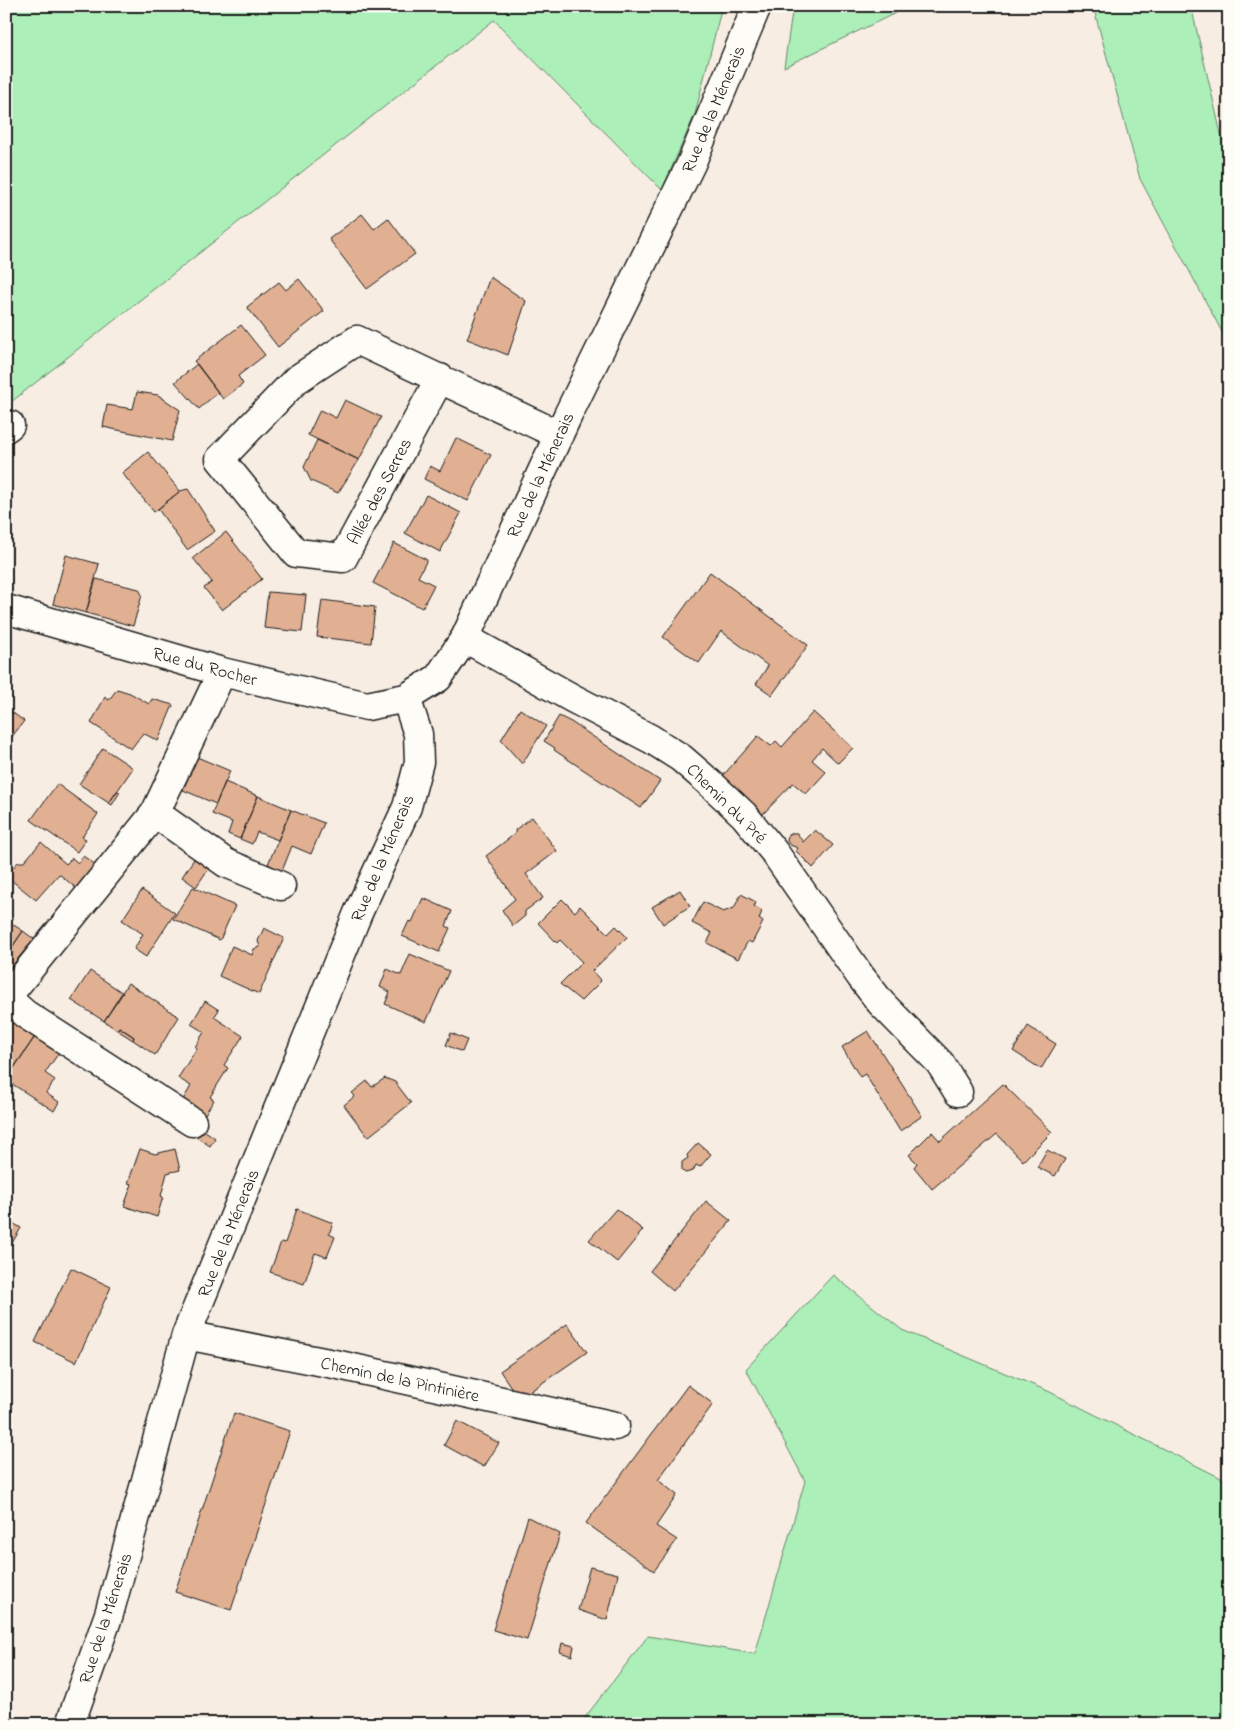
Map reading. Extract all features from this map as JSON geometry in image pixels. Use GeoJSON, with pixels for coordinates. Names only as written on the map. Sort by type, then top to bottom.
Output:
{"type":"FeatureCollection","features":[{"type":"Feature","properties":{"kind":"street","name":"Rue de la Ménerais"},"geometry":{"type":"LineString","coordinates":[[70,1724],[109,1614],[186,1335],[358,913],[407,808],[419,762],[418,734],[406,698],[438,678],[465,638],[558,435],[691,164],[757,6]]}},
{"type":"Feature","properties":{"kind":"street","name":"Allée des Serres"},"geometry":{"type":"LineString","coordinates":[[440,378],[344,558],[296,553],[220,460],[296,380],[357,340],[440,378],[558,435]]}},
{"type":"Feature","properties":{"kind":"street","name":"Rue du Rocher"},"geometry":{"type":"LineString","coordinates":[[6,609],[222,672],[367,706],[406,698]]}},
{"type":"Feature","properties":{"kind":"street","name":"Chemin du Pré"},"geometry":{"type":"LineString","coordinates":[[465,638],[572,698],[651,739],[681,758],[711,784],[744,815],[775,853],[861,977],[881,1003],[940,1063],[958,1092]]}},
{"type":"Feature","properties":{"kind":"street"},"geometry":{"type":"LineString","coordinates":[[192,1122],[25,1014],[7,998],[155,814],[222,672]]}},
{"type":"Feature","properties":{"kind":"street"},"geometry":{"type":"LineString","coordinates":[[155,814],[226,862],[281,886]]}},
{"type":"Feature","properties":{"kind":"street","name":"Chemin de la Pintinière"},"geometry":{"type":"LineString","coordinates":[[186,1335],[339,1365],[614,1426]]}},
{"type":"Feature","properties":{"kind":"green space"},"geometry":{"type":"Polygon","coordinates":[[[6,6],[722,6],[695,114],[662,190],[494,20],[6,406],[6,6]]]}},
{"type":"Feature","properties":{"kind":"green space"},"geometry":{"type":"Polygon","coordinates":[[[793,6],[910,6],[784,67],[793,6]]]}},
{"type":"Feature","properties":{"kind":"green space"},"geometry":{"type":"Polygon","coordinates":[[[1093,6],[1191,6],[1222,138],[1229,153],[1229,345],[1140,179],[1093,6]]]}},
{"type":"Feature","properties":{"kind":"green space"},"geometry":{"type":"Polygon","coordinates":[[[833,1275],[902,1330],[1050,1392],[1229,1482],[1229,1724],[580,1724],[648,1636],[755,1654],[805,1481],[746,1369],[833,1275]]]}},
{"type":"Feature","properties":{"kind":"building"},"geometry":{"type":"Polygon","coordinates":[[[362,214],[374,229],[388,218],[415,254],[367,289],[329,239],[362,214]]]}},
{"type":"Feature","properties":{"kind":"building"},"geometry":{"type":"Polygon","coordinates":[[[490,277],[526,301],[508,355],[467,339],[490,277]]]}},
{"type":"Feature","properties":{"kind":"building"},"geometry":{"type":"Polygon","coordinates":[[[299,279],[324,311],[278,347],[247,307],[279,282],[286,290],[299,279]]]}},
{"type":"Feature","properties":{"kind":"building"},"geometry":{"type":"Polygon","coordinates":[[[241,325],[265,355],[238,376],[243,384],[223,399],[194,361],[241,325]]]}},
{"type":"Feature","properties":{"kind":"building"},"geometry":{"type":"Polygon","coordinates":[[[197,364],[218,392],[199,409],[175,382],[197,364]]]}},
{"type":"Feature","properties":{"kind":"building"},"geometry":{"type":"Polygon","coordinates":[[[137,392],[158,395],[180,410],[172,441],[103,427],[107,405],[133,409],[137,392]]]}},
{"type":"Feature","properties":{"kind":"building"},"geometry":{"type":"Polygon","coordinates":[[[345,400],[381,417],[359,460],[308,435],[320,410],[336,418],[345,400]]]}},
{"type":"Feature","properties":{"kind":"building"},"geometry":{"type":"Polygon","coordinates":[[[456,438],[491,455],[468,501],[424,479],[430,466],[440,471],[456,438]]]}},
{"type":"Feature","properties":{"kind":"building"},"geometry":{"type":"Polygon","coordinates":[[[317,440],[359,460],[338,493],[311,481],[304,467],[317,440]]]}},
{"type":"Feature","properties":{"kind":"building"},"geometry":{"type":"Polygon","coordinates":[[[148,452],[180,491],[154,512],[122,473],[148,452]]]}},
{"type":"Feature","properties":{"kind":"building"},"geometry":{"type":"Polygon","coordinates":[[[188,489],[215,531],[187,550],[158,509],[180,491],[188,489]]]}},
{"type":"Feature","properties":{"kind":"building"},"geometry":{"type":"Polygon","coordinates":[[[426,495],[461,513],[440,552],[405,533],[426,495]]]}},
{"type":"Feature","properties":{"kind":"building"},"geometry":{"type":"Polygon","coordinates":[[[6,505],[11,506],[6,525],[6,505]]]}},
{"type":"Feature","properties":{"kind":"building"},"geometry":{"type":"Polygon","coordinates":[[[226,532],[262,579],[222,610],[204,588],[212,582],[193,558],[226,532]]]}},
{"type":"Feature","properties":{"kind":"building"},"geometry":{"type":"Polygon","coordinates":[[[394,543],[427,560],[418,577],[434,585],[422,608],[373,583],[394,543]]]}},
{"type":"Feature","properties":{"kind":"building"},"geometry":{"type":"Polygon","coordinates":[[[66,555],[99,564],[86,613],[53,604],[66,555]]]}},
{"type":"Feature","properties":{"kind":"building"},"geometry":{"type":"Polygon","coordinates":[[[710,572],[808,645],[772,695],[756,684],[768,666],[721,631],[699,663],[663,637],[710,572]]]}},
{"type":"Feature","properties":{"kind":"building"},"geometry":{"type":"Polygon","coordinates":[[[96,579],[139,589],[142,595],[133,626],[86,613],[96,579]]]}},
{"type":"Feature","properties":{"kind":"building"},"geometry":{"type":"Polygon","coordinates":[[[268,592],[306,595],[302,632],[264,628],[268,592]]]}},
{"type":"Feature","properties":{"kind":"building"},"geometry":{"type":"Polygon","coordinates":[[[322,600],[375,607],[371,643],[317,637],[322,600]]]}},
{"type":"Feature","properties":{"kind":"building"},"geometry":{"type":"Polygon","coordinates":[[[117,689],[130,693],[149,704],[152,699],[173,705],[158,741],[143,733],[131,749],[91,723],[105,697],[109,700],[117,689]]]}},
{"type":"Feature","properties":{"kind":"building"},"geometry":{"type":"Polygon","coordinates":[[[6,708],[24,721],[11,738],[8,736],[6,738],[6,708]]]}},
{"type":"Feature","properties":{"kind":"building"},"geometry":{"type":"Polygon","coordinates":[[[520,709],[546,726],[522,764],[501,740],[520,709]]]}},
{"type":"Feature","properties":{"kind":"building"},"geometry":{"type":"Polygon","coordinates":[[[813,712],[853,748],[838,763],[822,748],[812,760],[826,772],[806,794],[793,783],[761,816],[720,779],[758,736],[771,746],[776,741],[782,747],[813,712]]]}},
{"type":"Feature","properties":{"kind":"building"},"geometry":{"type":"Polygon","coordinates":[[[559,716],[660,781],[641,808],[554,750],[555,748],[544,741],[559,716]]]}},
{"type":"Feature","properties":{"kind":"building"},"geometry":{"type":"Polygon","coordinates":[[[103,748],[133,768],[109,803],[79,784],[103,748]]]}},
{"type":"Feature","properties":{"kind":"building"},"geometry":{"type":"Polygon","coordinates":[[[197,757],[230,771],[216,804],[183,790],[197,757]]]}},
{"type":"Feature","properties":{"kind":"building"},"geometry":{"type":"Polygon","coordinates":[[[225,782],[258,796],[240,839],[228,834],[232,822],[212,814],[225,782]]]}},
{"type":"Feature","properties":{"kind":"building"},"geometry":{"type":"Polygon","coordinates":[[[57,784],[98,814],[82,837],[86,839],[77,852],[31,820],[57,784]]]}},
{"type":"Feature","properties":{"kind":"building"},"geometry":{"type":"Polygon","coordinates":[[[117,791],[120,792],[112,805],[109,803],[117,791]]]}},
{"type":"Feature","properties":{"kind":"building"},"geometry":{"type":"Polygon","coordinates":[[[258,796],[291,810],[278,840],[257,832],[252,844],[240,839],[258,796]]]}},
{"type":"Feature","properties":{"kind":"building"},"geometry":{"type":"Polygon","coordinates":[[[291,810],[324,823],[311,854],[292,846],[282,871],[268,864],[291,810]]]}},
{"type":"Feature","properties":{"kind":"building"},"geometry":{"type":"Polygon","coordinates":[[[532,817],[557,851],[526,874],[543,898],[525,911],[525,916],[513,926],[502,910],[515,899],[486,856],[516,833],[515,830],[532,817]]]}},
{"type":"Feature","properties":{"kind":"building"},"geometry":{"type":"Polygon","coordinates":[[[815,830],[833,845],[813,868],[796,851],[798,848],[790,845],[787,841],[788,835],[797,833],[803,842],[815,830]]]}},
{"type":"Feature","properties":{"kind":"building"},"geometry":{"type":"Polygon","coordinates":[[[41,842],[66,864],[72,858],[78,863],[83,856],[96,865],[76,888],[59,874],[36,900],[6,876],[18,862],[24,862],[41,842]]]}},
{"type":"Feature","properties":{"kind":"building"},"geometry":{"type":"Polygon","coordinates":[[[194,859],[209,868],[196,887],[182,877],[194,859]]]}},
{"type":"Feature","properties":{"kind":"building"},"geometry":{"type":"Polygon","coordinates":[[[193,887],[235,906],[220,940],[173,919],[193,887]]]}},
{"type":"Feature","properties":{"kind":"building"},"geometry":{"type":"Polygon","coordinates":[[[142,890],[175,913],[146,957],[134,949],[143,934],[122,920],[142,890]]]}},
{"type":"Feature","properties":{"kind":"building"},"geometry":{"type":"Polygon","coordinates":[[[680,890],[690,906],[663,924],[652,907],[680,890]]]}},
{"type":"Feature","properties":{"kind":"building"},"geometry":{"type":"Polygon","coordinates":[[[741,894],[756,902],[754,906],[762,911],[759,919],[763,922],[752,943],[748,941],[738,959],[707,943],[712,933],[692,923],[703,902],[723,912],[734,908],[741,894]]]}},
{"type":"Feature","properties":{"kind":"building"},"geometry":{"type":"Polygon","coordinates":[[[423,898],[452,911],[446,926],[450,928],[439,952],[402,936],[409,921],[412,922],[423,898]]]}},
{"type":"Feature","properties":{"kind":"building"},"geometry":{"type":"Polygon","coordinates":[[[562,899],[575,912],[580,906],[608,934],[616,926],[627,937],[592,971],[601,981],[581,1001],[560,984],[582,962],[560,940],[557,943],[538,923],[562,899]]]}},
{"type":"Feature","properties":{"kind":"building"},"geometry":{"type":"Polygon","coordinates":[[[6,920],[23,931],[6,956],[6,920]]]}},
{"type":"Feature","properties":{"kind":"building"},"geometry":{"type":"Polygon","coordinates":[[[264,928],[284,938],[259,994],[219,976],[232,946],[252,955],[254,949],[260,947],[258,941],[264,928]]]}},
{"type":"Feature","properties":{"kind":"building"},"geometry":{"type":"Polygon","coordinates":[[[23,931],[34,939],[11,967],[6,964],[6,956],[23,931]]]}},
{"type":"Feature","properties":{"kind":"building"},"geometry":{"type":"Polygon","coordinates":[[[410,954],[449,971],[426,1022],[385,1004],[390,992],[380,987],[387,969],[401,975],[410,954]]]}},
{"type":"Feature","properties":{"kind":"building"},"geometry":{"type":"Polygon","coordinates":[[[90,971],[123,993],[104,1021],[71,1000],[90,971]]]}},
{"type":"Feature","properties":{"kind":"building"},"geometry":{"type":"Polygon","coordinates":[[[128,983],[179,1017],[155,1055],[133,1040],[134,1037],[119,1027],[117,1030],[104,1021],[128,983]]]}},
{"type":"Feature","properties":{"kind":"building"},"geometry":{"type":"Polygon","coordinates":[[[205,1001],[219,1010],[214,1017],[243,1036],[224,1065],[228,1068],[210,1097],[214,1100],[205,1114],[183,1100],[191,1086],[178,1078],[197,1048],[195,1047],[204,1032],[191,1024],[205,1001]]]}},
{"type":"Feature","properties":{"kind":"building"},"geometry":{"type":"Polygon","coordinates":[[[6,1018],[36,1035],[6,1079],[6,1018]]]}},
{"type":"Feature","properties":{"kind":"building"},"geometry":{"type":"Polygon","coordinates":[[[1028,1026],[1056,1044],[1041,1069],[1013,1051],[1028,1026]]]}},
{"type":"Feature","properties":{"kind":"building"},"geometry":{"type":"Polygon","coordinates":[[[119,1027],[134,1037],[133,1040],[117,1030],[119,1027]]]}},
{"type":"Feature","properties":{"kind":"building"},"geometry":{"type":"Polygon","coordinates":[[[868,1031],[922,1116],[900,1131],[865,1074],[860,1077],[842,1047],[868,1031]]]}},
{"type":"Feature","properties":{"kind":"building"},"geometry":{"type":"Polygon","coordinates":[[[451,1033],[467,1040],[462,1052],[446,1045],[451,1033]]]}},
{"type":"Feature","properties":{"kind":"building"},"geometry":{"type":"Polygon","coordinates":[[[36,1035],[60,1051],[45,1073],[55,1080],[46,1093],[59,1102],[54,1111],[6,1080],[36,1035]]]}},
{"type":"Feature","properties":{"kind":"building"},"geometry":{"type":"Polygon","coordinates":[[[385,1078],[395,1082],[411,1103],[368,1137],[344,1105],[355,1096],[352,1093],[367,1081],[372,1087],[385,1078]]]}},
{"type":"Feature","properties":{"kind":"building"},"geometry":{"type":"Polygon","coordinates":[[[1003,1084],[1052,1132],[1023,1161],[997,1134],[932,1189],[914,1167],[917,1163],[909,1155],[932,1132],[940,1141],[1003,1084]]]}},
{"type":"Feature","properties":{"kind":"building"},"geometry":{"type":"Polygon","coordinates":[[[201,1128],[215,1138],[210,1146],[196,1137],[201,1128]]]}},
{"type":"Feature","properties":{"kind":"building"},"geometry":{"type":"Polygon","coordinates":[[[698,1143],[711,1154],[700,1167],[696,1165],[693,1171],[685,1173],[682,1170],[682,1162],[688,1158],[687,1155],[698,1143]]]}},
{"type":"Feature","properties":{"kind":"building"},"geometry":{"type":"Polygon","coordinates":[[[140,1149],[155,1154],[175,1149],[180,1170],[167,1173],[157,1217],[124,1206],[132,1184],[128,1183],[140,1149]]]}},
{"type":"Feature","properties":{"kind":"building"},"geometry":{"type":"Polygon","coordinates":[[[1047,1150],[1065,1159],[1055,1176],[1037,1167],[1047,1150]]]}},
{"type":"Feature","properties":{"kind":"building"},"geometry":{"type":"Polygon","coordinates":[[[706,1201],[731,1221],[673,1291],[650,1271],[706,1201]]]}},
{"type":"Feature","properties":{"kind":"building"},"geometry":{"type":"Polygon","coordinates":[[[297,1209],[333,1223],[329,1234],[335,1237],[327,1257],[315,1253],[304,1284],[270,1272],[281,1242],[285,1243],[297,1209]]]}},
{"type":"Feature","properties":{"kind":"building"},"geometry":{"type":"Polygon","coordinates":[[[616,1209],[643,1230],[617,1262],[589,1240],[616,1209]]]}},
{"type":"Feature","properties":{"kind":"building"},"geometry":{"type":"Polygon","coordinates":[[[6,1219],[21,1228],[6,1253],[6,1219]]]}},
{"type":"Feature","properties":{"kind":"building"},"geometry":{"type":"Polygon","coordinates":[[[71,1268],[111,1287],[76,1362],[35,1342],[71,1268]]]}},
{"type":"Feature","properties":{"kind":"building"},"geometry":{"type":"Polygon","coordinates":[[[567,1324],[587,1352],[519,1399],[500,1371],[567,1324]]]}},
{"type":"Feature","properties":{"kind":"building"},"geometry":{"type":"Polygon","coordinates":[[[688,1385],[713,1404],[658,1480],[677,1495],[656,1526],[677,1540],[654,1571],[586,1523],[688,1385]]]}},
{"type":"Feature","properties":{"kind":"building"},"geometry":{"type":"Polygon","coordinates":[[[234,1413],[290,1431],[231,1610],[175,1592],[234,1413]]]}},
{"type":"Feature","properties":{"kind":"building"},"geometry":{"type":"Polygon","coordinates":[[[457,1421],[499,1443],[484,1467],[444,1445],[457,1421]]]}},
{"type":"Feature","properties":{"kind":"building"},"geometry":{"type":"Polygon","coordinates":[[[528,1517],[560,1534],[527,1640],[493,1630],[528,1517]]]}},
{"type":"Feature","properties":{"kind":"building"},"geometry":{"type":"Polygon","coordinates":[[[590,1567],[618,1574],[607,1620],[578,1610],[590,1567]]]}},
{"type":"Feature","properties":{"kind":"building"},"geometry":{"type":"Polygon","coordinates":[[[562,1643],[574,1646],[572,1656],[560,1652],[562,1643]]]}}]}
